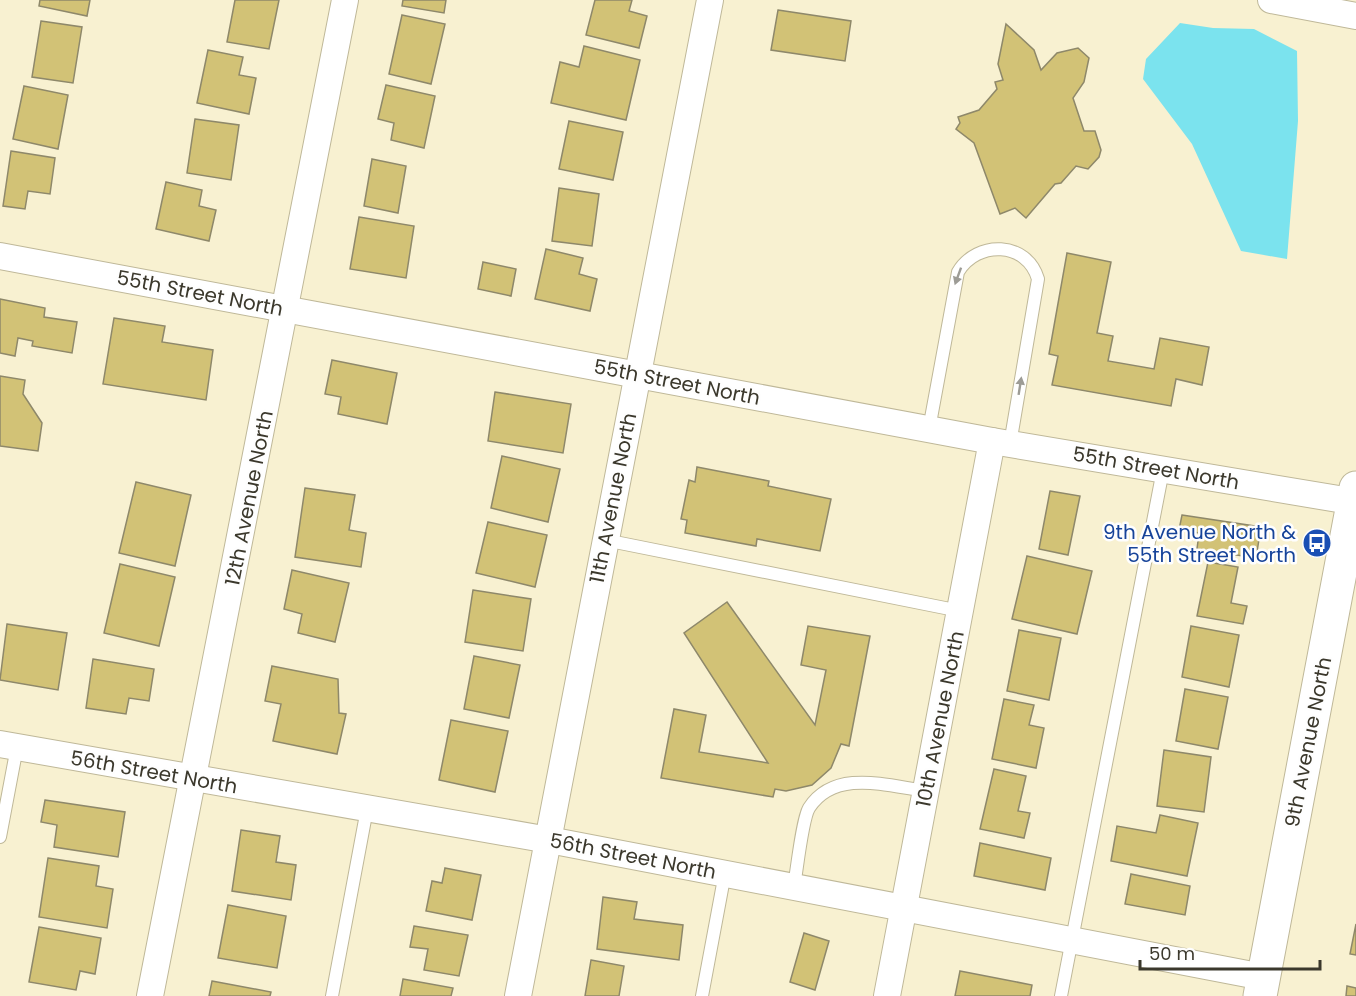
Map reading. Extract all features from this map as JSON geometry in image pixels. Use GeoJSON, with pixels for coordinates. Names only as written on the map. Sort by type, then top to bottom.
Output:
{"type":"FeatureCollection","features":[{"type":"Feature","properties":{"kind":"street","name":"12th Avenue North"},"geometry":{"type":"LineString","coordinates":[[150,996],[345,0]]}},
{"type":"Feature","properties":{"kind":"street","name":"11th Avenue North"},"geometry":{"type":"LineString","coordinates":[[518,996],[710,0]]}},
{"type":"Feature","properties":{"kind":"street"},"geometry":{"type":"LineString","coordinates":[[1271,0],[1356,16]]}},
{"type":"Feature","properties":{"kind":"street","name":"55th Street North"},"geometry":{"type":"LineString","coordinates":[[0,256],[1001,442],[1163,470],[1355,497]]}},
{"type":"Feature","properties":{"kind":"street","name":"10th Avenue North"},"geometry":{"type":"LineString","coordinates":[[887,996],[960,611],[1001,442]]}},
{"type":"Feature","properties":{"kind":"street","name":"9th Avenue North"},"geometry":{"type":"LineString","coordinates":[[1262,986],[1355,497]]}},
{"type":"Feature","properties":{"kind":"street","name":"56th Street North"},"geometry":{"type":"LineString","coordinates":[[8,746],[192,780],[549,840],[904,907],[1072,940],[1262,986]]}},
{"type":"Feature","properties":{"kind":"lane"},"geometry":{"type":"LineString","coordinates":[[929,429],[958,272],[967,258],[973,255],[984,251],[1010,251],[1028,259],[1035,268],[1038,279],[1001,442]]}},
{"type":"Feature","properties":{"kind":"lane"},"geometry":{"type":"LineString","coordinates":[[1061,996],[1163,470]]}},
{"type":"Feature","properties":{"kind":"lane"},"geometry":{"type":"LineString","coordinates":[[605,540],[960,611]]}},
{"type":"Feature","properties":{"kind":"lane"},"geometry":{"type":"LineString","coordinates":[[0,837],[8,746]]}},
{"type":"Feature","properties":{"kind":"lane"},"geometry":{"type":"LineString","coordinates":[[794,886],[808,809],[825,792],[852,781],[926,791]]}},
{"type":"Feature","properties":{"kind":"lane"},"geometry":{"type":"LineString","coordinates":[[332,996],[367,809]]}},
{"type":"Feature","properties":{"kind":"lane"},"geometry":{"type":"LineString","coordinates":[[702,996],[725,873]]}},
{"type":"Feature","properties":{"kind":"water"},"geometry":{"type":"Polygon","coordinates":[[[1180,23],[1213,28],[1254,29],[1297,51],[1298,121],[1287,259],[1241,251],[1192,144],[1143,79],[1146,59],[1180,23]]]}},
{"type":"Feature","properties":{"kind":"building"},"geometry":{"type":"Polygon","coordinates":[[[40,0],[90,0],[87,16],[39,6],[40,0]]]}},
{"type":"Feature","properties":{"kind":"building"},"geometry":{"type":"Polygon","coordinates":[[[235,0],[279,0],[269,49],[227,42],[235,0]]]}},
{"type":"Feature","properties":{"kind":"building"},"geometry":{"type":"Polygon","coordinates":[[[403,0],[446,0],[444,13],[402,6],[403,0]]]}},
{"type":"Feature","properties":{"kind":"building"},"geometry":{"type":"Polygon","coordinates":[[[595,0],[632,0],[629,11],[647,16],[639,48],[586,35],[595,0]]]}},
{"type":"Feature","properties":{"kind":"building"},"geometry":{"type":"Polygon","coordinates":[[[778,10],[851,21],[845,61],[771,50],[778,10]]]}},
{"type":"Feature","properties":{"kind":"building"},"geometry":{"type":"Polygon","coordinates":[[[402,15],[445,24],[431,84],[389,74],[402,15]]]}},
{"type":"Feature","properties":{"kind":"building"},"geometry":{"type":"Polygon","coordinates":[[[41,21],[82,27],[73,83],[32,77],[41,21]]]}},
{"type":"Feature","properties":{"kind":"building"},"geometry":{"type":"Polygon","coordinates":[[[1006,24],[1034,50],[1041,70],[1057,53],[1078,48],[1089,58],[1084,82],[1073,98],[1084,131],[1095,131],[1101,150],[1099,157],[1088,169],[1076,166],[1061,183],[1055,184],[1026,218],[1015,208],[1000,214],[974,143],[956,129],[960,123],[958,117],[979,110],[997,89],[995,82],[1003,80],[998,64],[1006,24]]]}},
{"type":"Feature","properties":{"kind":"building"},"geometry":{"type":"Polygon","coordinates":[[[584,46],[640,60],[626,120],[551,103],[560,62],[579,67],[584,46]]]}},
{"type":"Feature","properties":{"kind":"building"},"geometry":{"type":"Polygon","coordinates":[[[208,50],[243,57],[239,75],[256,78],[249,114],[197,103],[208,50]]]}},
{"type":"Feature","properties":{"kind":"building"},"geometry":{"type":"Polygon","coordinates":[[[386,85],[435,96],[424,148],[391,140],[394,123],[378,119],[386,85]]]}},
{"type":"Feature","properties":{"kind":"building"},"geometry":{"type":"Polygon","coordinates":[[[24,86],[68,95],[58,149],[13,139],[24,86]]]}},
{"type":"Feature","properties":{"kind":"building"},"geometry":{"type":"Polygon","coordinates":[[[195,119],[239,125],[231,180],[187,173],[195,119]]]}},
{"type":"Feature","properties":{"kind":"building"},"geometry":{"type":"Polygon","coordinates":[[[569,121],[623,132],[613,180],[559,169],[569,121]]]}},
{"type":"Feature","properties":{"kind":"building"},"geometry":{"type":"Polygon","coordinates":[[[11,151],[55,158],[50,194],[28,191],[25,209],[3,206],[11,151]]]}},
{"type":"Feature","properties":{"kind":"building"},"geometry":{"type":"Polygon","coordinates":[[[372,159],[406,166],[398,213],[364,206],[372,159]]]}},
{"type":"Feature","properties":{"kind":"building"},"geometry":{"type":"Polygon","coordinates":[[[166,182],[202,190],[199,206],[216,210],[209,241],[156,229],[166,182]]]}},
{"type":"Feature","properties":{"kind":"building"},"geometry":{"type":"Polygon","coordinates":[[[559,188],[599,194],[592,246],[552,241],[559,188]]]}},
{"type":"Feature","properties":{"kind":"building"},"geometry":{"type":"Polygon","coordinates":[[[359,217],[414,226],[406,278],[350,269],[359,217]]]}},
{"type":"Feature","properties":{"kind":"building"},"geometry":{"type":"Polygon","coordinates":[[[546,249],[583,258],[579,274],[597,279],[590,311],[535,299],[546,249]]]}},
{"type":"Feature","properties":{"kind":"building"},"geometry":{"type":"Polygon","coordinates":[[[1067,253],[1111,262],[1097,333],[1113,336],[1108,361],[1154,369],[1160,338],[1209,347],[1202,385],[1176,379],[1171,406],[1052,385],[1058,356],[1049,354],[1067,253]]]}},
{"type":"Feature","properties":{"kind":"building"},"geometry":{"type":"Polygon","coordinates":[[[483,262],[516,269],[511,296],[478,289],[483,262]]]}},
{"type":"Feature","properties":{"kind":"building"},"geometry":{"type":"Polygon","coordinates":[[[0,299],[45,308],[44,317],[77,322],[72,353],[32,346],[33,341],[18,338],[15,356],[0,353],[0,299]]]}},
{"type":"Feature","properties":{"kind":"building"},"geometry":{"type":"Polygon","coordinates":[[[114,318],[165,326],[162,342],[213,350],[206,400],[103,384],[114,318]]]}},
{"type":"Feature","properties":{"kind":"building"},"geometry":{"type":"Polygon","coordinates":[[[332,360],[397,373],[387,424],[338,414],[341,397],[325,394],[332,360]]]}},
{"type":"Feature","properties":{"kind":"building"},"geometry":{"type":"Polygon","coordinates":[[[0,376],[25,380],[23,394],[42,423],[38,451],[0,446],[0,376]]]}},
{"type":"Feature","properties":{"kind":"building"},"geometry":{"type":"Polygon","coordinates":[[[495,392],[571,404],[563,453],[488,441],[495,392]]]}},
{"type":"Feature","properties":{"kind":"building"},"geometry":{"type":"Polygon","coordinates":[[[502,456],[560,469],[548,522],[491,508],[502,456]]]}},
{"type":"Feature","properties":{"kind":"building"},"geometry":{"type":"Polygon","coordinates":[[[697,467],[769,481],[768,486],[831,499],[820,551],[757,539],[756,546],[685,533],[687,520],[681,519],[689,480],[695,482],[697,467]]]}},
{"type":"Feature","properties":{"kind":"building"},"geometry":{"type":"Polygon","coordinates":[[[136,482],[191,495],[175,566],[119,553],[136,482]]]}},
{"type":"Feature","properties":{"kind":"building"},"geometry":{"type":"Polygon","coordinates":[[[305,488],[355,495],[349,530],[366,533],[361,567],[295,557],[305,488]]]}},
{"type":"Feature","properties":{"kind":"building"},"geometry":{"type":"Polygon","coordinates":[[[1050,491],[1080,496],[1068,555],[1039,549],[1050,491]]]}},
{"type":"Feature","properties":{"kind":"building"},"geometry":{"type":"Polygon","coordinates":[[[1182,515],[1261,527],[1256,558],[1197,549],[1199,533],[1179,530],[1182,515]]]}},
{"type":"Feature","properties":{"kind":"building"},"geometry":{"type":"Polygon","coordinates":[[[488,522],[547,535],[535,587],[476,573],[488,522]]]}},
{"type":"Feature","properties":{"kind":"building"},"geometry":{"type":"Polygon","coordinates":[[[1027,556],[1092,571],[1077,634],[1012,619],[1027,556]]]}},
{"type":"Feature","properties":{"kind":"building"},"geometry":{"type":"Polygon","coordinates":[[[1208,562],[1238,567],[1231,603],[1247,606],[1243,624],[1197,616],[1208,562]]]}},
{"type":"Feature","properties":{"kind":"building"},"geometry":{"type":"Polygon","coordinates":[[[120,564],[175,577],[159,646],[104,633],[120,564]]]}},
{"type":"Feature","properties":{"kind":"building"},"geometry":{"type":"Polygon","coordinates":[[[292,570],[349,583],[335,642],[298,633],[302,614],[284,609],[292,570]]]}},
{"type":"Feature","properties":{"kind":"building"},"geometry":{"type":"Polygon","coordinates":[[[473,590],[531,599],[523,651],[465,642],[473,590]]]}},
{"type":"Feature","properties":{"kind":"building"},"geometry":{"type":"Polygon","coordinates":[[[727,602],[815,725],[826,670],[801,665],[808,626],[870,636],[849,746],[841,744],[831,768],[812,785],[786,791],[775,789],[773,797],[661,778],[674,709],[706,715],[699,752],[768,763],[684,633],[727,602]]]}},
{"type":"Feature","properties":{"kind":"building"},"geometry":{"type":"Polygon","coordinates":[[[7,624],[67,633],[58,690],[0,680],[7,624]]]}},
{"type":"Feature","properties":{"kind":"building"},"geometry":{"type":"Polygon","coordinates":[[[1191,626],[1239,635],[1229,687],[1182,677],[1191,626]]]}},
{"type":"Feature","properties":{"kind":"building"},"geometry":{"type":"Polygon","coordinates":[[[1019,630],[1061,638],[1049,700],[1007,691],[1019,630]]]}},
{"type":"Feature","properties":{"kind":"building"},"geometry":{"type":"Polygon","coordinates":[[[474,656],[520,665],[509,718],[464,709],[474,656]]]}},
{"type":"Feature","properties":{"kind":"building"},"geometry":{"type":"Polygon","coordinates":[[[93,659],[154,669],[149,701],[129,698],[126,714],[86,708],[93,659]]]}},
{"type":"Feature","properties":{"kind":"building"},"geometry":{"type":"Polygon","coordinates":[[[272,666],[338,679],[339,713],[346,714],[337,754],[273,741],[281,704],[265,701],[272,666]]]}},
{"type":"Feature","properties":{"kind":"building"},"geometry":{"type":"Polygon","coordinates":[[[1185,689],[1228,697],[1218,749],[1176,741],[1185,689]]]}},
{"type":"Feature","properties":{"kind":"building"},"geometry":{"type":"Polygon","coordinates":[[[1004,699],[1034,705],[1029,725],[1044,728],[1036,768],[992,759],[1004,699]]]}},
{"type":"Feature","properties":{"kind":"building"},"geometry":{"type":"Polygon","coordinates":[[[451,720],[508,731],[495,792],[439,780],[451,720]]]}},
{"type":"Feature","properties":{"kind":"building"},"geometry":{"type":"Polygon","coordinates":[[[1164,750],[1211,757],[1204,812],[1157,806],[1164,750]]]}},
{"type":"Feature","properties":{"kind":"building"},"geometry":{"type":"Polygon","coordinates":[[[994,769],[1026,776],[1018,811],[1030,813],[1024,838],[980,829],[994,769]]]}},
{"type":"Feature","properties":{"kind":"building"},"geometry":{"type":"Polygon","coordinates":[[[45,800],[125,812],[118,857],[54,847],[57,825],[41,822],[45,800]]]}},
{"type":"Feature","properties":{"kind":"building"},"geometry":{"type":"Polygon","coordinates":[[[1160,815],[1198,823],[1187,876],[1111,861],[1117,826],[1156,833],[1160,815]]]}},
{"type":"Feature","properties":{"kind":"building"},"geometry":{"type":"Polygon","coordinates":[[[241,830],[280,836],[276,862],[296,865],[291,900],[232,891],[241,830]]]}},
{"type":"Feature","properties":{"kind":"building"},"geometry":{"type":"Polygon","coordinates":[[[980,843],[1051,858],[1045,890],[974,876],[980,843]]]}},
{"type":"Feature","properties":{"kind":"building"},"geometry":{"type":"Polygon","coordinates":[[[48,858],[99,866],[96,886],[113,889],[107,928],[39,917],[48,858]]]}},
{"type":"Feature","properties":{"kind":"building"},"geometry":{"type":"Polygon","coordinates":[[[445,868],[481,875],[472,920],[426,911],[432,881],[442,883],[445,868]]]}},
{"type":"Feature","properties":{"kind":"building"},"geometry":{"type":"Polygon","coordinates":[[[1131,874],[1190,886],[1185,915],[1125,904],[1131,874]]]}},
{"type":"Feature","properties":{"kind":"building"},"geometry":{"type":"Polygon","coordinates":[[[603,897],[637,902],[634,919],[683,925],[679,960],[597,949],[603,897]]]}},
{"type":"Feature","properties":{"kind":"building"},"geometry":{"type":"Polygon","coordinates":[[[228,905],[286,916],[277,968],[218,958],[228,905]]]}},
{"type":"Feature","properties":{"kind":"building"},"geometry":{"type":"Polygon","coordinates":[[[1356,924],[1356,955],[1350,954],[1356,924]]]}},
{"type":"Feature","properties":{"kind":"building"},"geometry":{"type":"Polygon","coordinates":[[[414,926],[468,935],[459,976],[424,970],[428,949],[410,947],[414,926]]]}},
{"type":"Feature","properties":{"kind":"building"},"geometry":{"type":"Polygon","coordinates":[[[39,927],[101,938],[95,974],[80,971],[76,990],[29,982],[39,927]]]}},
{"type":"Feature","properties":{"kind":"building"},"geometry":{"type":"Polygon","coordinates":[[[804,933],[829,941],[815,990],[790,982],[804,933]]]}},
{"type":"Feature","properties":{"kind":"building"},"geometry":{"type":"Polygon","coordinates":[[[591,960],[624,966],[619,996],[585,996],[591,960]]]}},
{"type":"Feature","properties":{"kind":"building"},"geometry":{"type":"Polygon","coordinates":[[[960,971],[1032,985],[1030,996],[955,996],[960,971]]]}},
{"type":"Feature","properties":{"kind":"building"},"geometry":{"type":"Polygon","coordinates":[[[403,979],[453,988],[451,996],[400,996],[403,979]]]}},
{"type":"Feature","properties":{"kind":"building"},"geometry":{"type":"Polygon","coordinates":[[[212,981],[271,992],[270,996],[209,996],[212,981]]]}},
{"type":"Feature","properties":{"kind":"building"},"geometry":{"type":"Polygon","coordinates":[[[1347,986],[1356,988],[1356,996],[1346,996],[1347,986]]]}},
{"type":"Feature","properties":{"kind":"place","name":"9th Avenue North & 55th Street North"},"geometry":{"type":"Point","coordinates":[1317,543]}}]}
